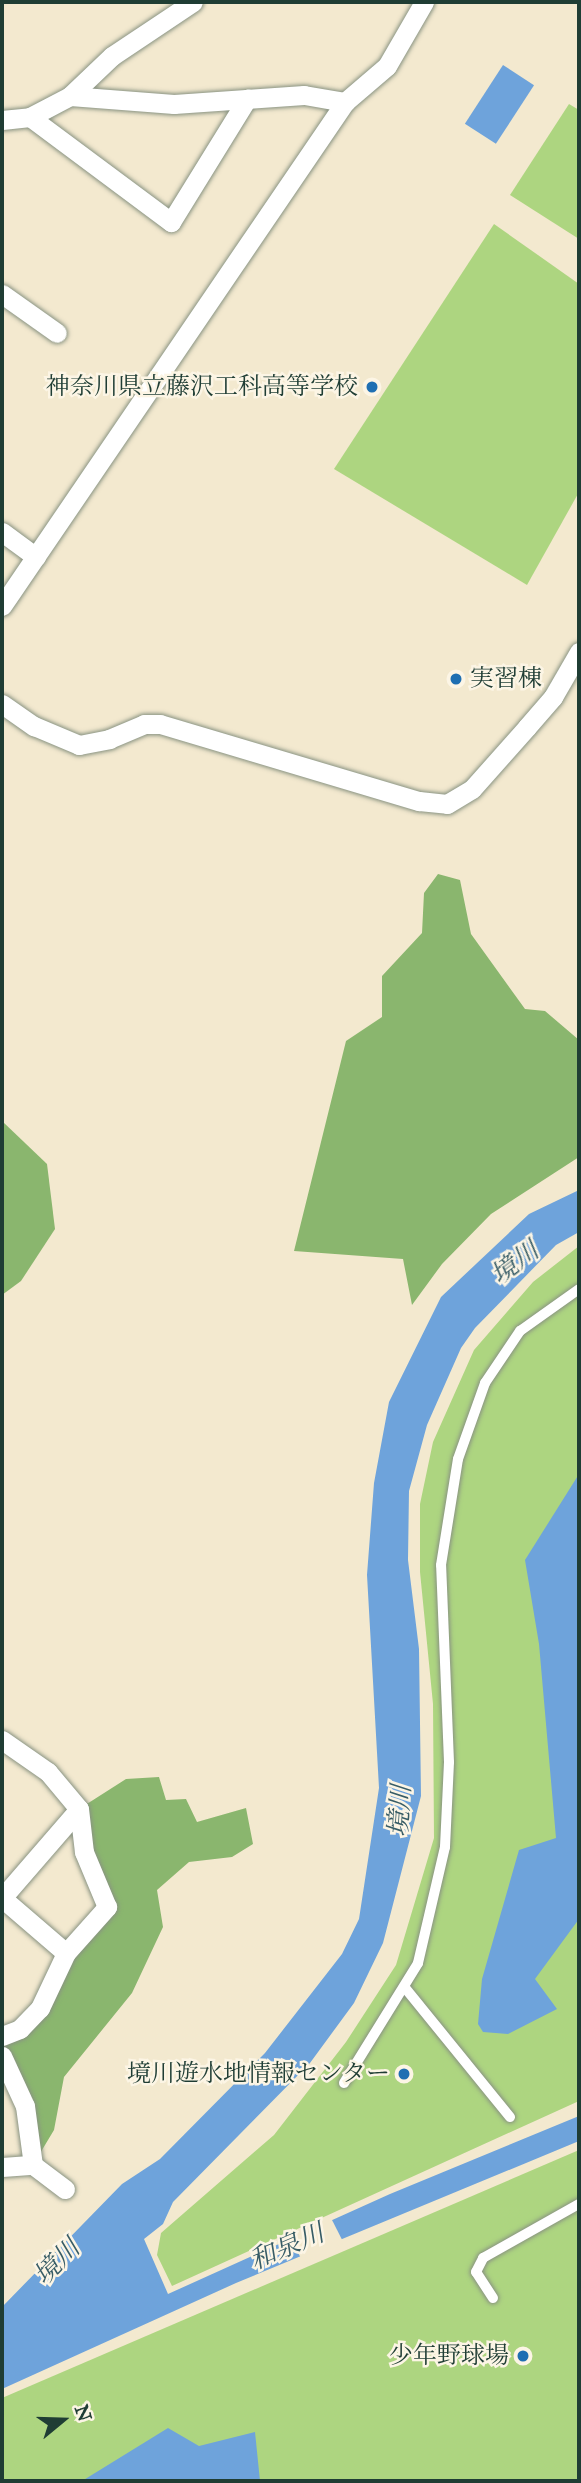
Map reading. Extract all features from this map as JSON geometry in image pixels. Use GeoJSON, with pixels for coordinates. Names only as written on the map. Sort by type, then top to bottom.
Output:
{"type":"FeatureCollection","features":[{"type":"Feature","properties":{"kind":"street"},"geometry":{"type":"LineString","coordinates":[[2,120],[30,117],[71,96],[142,33],[193,2]]}},
{"type":"Feature","properties":{"kind":"street"},"geometry":{"type":"LineString","coordinates":[[2,606],[345,102],[387,66],[424,2]]}},
{"type":"Feature","properties":{"kind":"street"},"geometry":{"type":"LineString","coordinates":[[71,96],[174,104],[304,95],[345,102]]}},
{"type":"Feature","properties":{"kind":"street"},"geometry":{"type":"LineString","coordinates":[[30,117],[171,222],[247,99]]}},
{"type":"Feature","properties":{"kind":"street"},"geometry":{"type":"LineString","coordinates":[[5,303],[57,333]]}},
{"type":"Feature","properties":{"kind":"street"},"geometry":{"type":"LineString","coordinates":[[2,532],[36,557]]}},
{"type":"Feature","properties":{"kind":"street"},"geometry":{"type":"LineString","coordinates":[[2,704],[34,726],[79,745],[109,739],[144,724],[160,724],[419,801],[447,804],[472,789],[536,718],[566,680],[579,652]]}},
{"type":"Feature","properties":{"kind":"street"},"geometry":{"type":"LineString","coordinates":[[2,1740],[48,1772],[79,1809],[84,1852],[107,1907],[66,1953],[40,2008],[20,2029],[2,2036]]}},
{"type":"Feature","properties":{"kind":"street"},"geometry":{"type":"LineString","coordinates":[[66,1953],[2,1898],[79,1809]]}},
{"type":"Feature","properties":{"kind":"street"},"geometry":{"type":"LineString","coordinates":[[2,2056],[25,2106],[33,2165]]}},
{"type":"Feature","properties":{"kind":"street"},"geometry":{"type":"LineString","coordinates":[[2,2167],[33,2165],[65,2189]]}},
{"type":"Feature","properties":{"kind":"lane"},"geometry":{"type":"LineString","coordinates":[[344,2083],[406,1989],[418,1963],[445,1847],[449,1762],[441,1565],[458,1459],[485,1383],[520,1331],[579,1289]]}},
{"type":"Feature","properties":{"kind":"lane"},"geometry":{"type":"LineString","coordinates":[[406,1989],[510,2117]]}},
{"type":"Feature","properties":{"kind":"lane"},"geometry":{"type":"LineString","coordinates":[[493,2298],[476,2272],[483,2258],[579,2204]]}},
{"type":"Feature","properties":{"kind":"green space"},"geometry":{"type":"Polygon","coordinates":[[[569,104],[579,110],[579,239],[510,195],[569,104]]]}},
{"type":"Feature","properties":{"kind":"green space"},"geometry":{"type":"Polygon","coordinates":[[[494,224],[579,284],[579,492],[527,585],[334,469],[494,224]]]}},
{"type":"Feature","properties":{"kind":"green space"},"geometry":{"type":"Polygon","coordinates":[[[438,874],[460,880],[471,934],[525,1009],[545,1011],[579,1040],[579,1157],[491,1214],[442,1264],[412,1305],[403,1259],[294,1251],[346,1041],[382,1017],[382,976],[422,933],[424,893],[438,874]]]}},
{"type":"Feature","properties":{"kind":"green space"},"geometry":{"type":"Polygon","coordinates":[[[2,1121],[47,1164],[55,1229],[21,1281],[2,1295],[2,1121]]]}},
{"type":"Feature","properties":{"kind":"green space"},"geometry":{"type":"Polygon","coordinates":[[[579,1246],[579,2101],[172,2286],[157,2255],[161,2233],[274,2135],[346,2042],[396,1965],[434,1838],[433,1704],[420,1572],[420,1504],[433,1442],[474,1350],[533,1282],[579,1246]]]}},
{"type":"Feature","properties":{"kind":"green space"},"geometry":{"type":"Polygon","coordinates":[[[159,1777],[166,1800],[186,1799],[197,1822],[246,1808],[253,1844],[232,1857],[189,1862],[157,1890],[163,1927],[132,1993],[64,2077],[54,2130],[33,2165],[2,2056],[2,2036],[20,2029],[106,1907],[79,1809],[126,1779],[159,1777]]]}},
{"type":"Feature","properties":{"kind":"green space"},"geometry":{"type":"Polygon","coordinates":[[[579,2150],[579,2481],[2,2481],[2,2398],[579,2150]]]}},
{"type":"Feature","properties":{"kind":"water"},"geometry":{"type":"Polygon","coordinates":[[[503,65],[534,85],[496,144],[465,124],[503,65]]]}},
{"type":"Feature","properties":{"kind":"water"},"geometry":{"type":"Polygon","coordinates":[[[579,1190],[579,1232],[556,1245],[475,1328],[461,1348],[427,1425],[409,1491],[408,1560],[419,1649],[421,1796],[383,1943],[354,2003],[310,2063],[173,2202],[163,2224],[144,2239],[168,2294],[390,2194],[579,2116],[579,2141],[236,2283],[2,2389],[2,2307],[122,2184],[160,2159],[265,2053],[342,1954],[359,1919],[379,1788],[367,1575],[374,1483],[389,1402],[441,1297],[529,1214],[579,1190]]]}},
{"type":"Feature","properties":{"kind":"water"},"geometry":{"type":"Polygon","coordinates":[[[579,1474],[579,1919],[535,1979],[557,2009],[508,2034],[483,2032],[478,2024],[482,1979],[519,1850],[556,1838],[539,1644],[525,1560],[579,1474]]]}},
{"type":"Feature","properties":{"kind":"water"},"geometry":{"type":"Polygon","coordinates":[[[168,2428],[199,2446],[255,2432],[260,2481],[82,2481],[168,2428]]]}},
{"type":"Feature","properties":{"kind":"pier"},"geometry":{"type":"Polygon","coordinates":[[[331,2218],[344,2243],[304,2263],[291,2238],[331,2218]]]}},
{"type":"Feature","properties":{"kind":"place","name":"神奈川県立藤沢工科高等学校"},"geometry":{"type":"Point","coordinates":[372,387]}},
{"type":"Feature","properties":{"kind":"place","name":"実習棟"},"geometry":{"type":"Point","coordinates":[456,679]}},
{"type":"Feature","properties":{"kind":"place","name":"境川遊水地情報センター"},"geometry":{"type":"Point","coordinates":[404,2074]}},
{"type":"Feature","properties":{"kind":"place","name":"少年野球場"},"geometry":{"type":"Point","coordinates":[523,2356]}},
{"type":"Feature","properties":{"kind":"water label","name":"境川"},"geometry":{"type":"Point","coordinates":[515,1263]}},
{"type":"Feature","properties":{"kind":"water label","name":"境川"},"geometry":{"type":"Point","coordinates":[400,1811]}},
{"type":"Feature","properties":{"kind":"water label","name":"和泉川"},"geometry":{"type":"Point","coordinates":[287,2247]}},
{"type":"Feature","properties":{"kind":"water label","name":"境川"},"geometry":{"type":"Point","coordinates":[57,2262]}}]}
